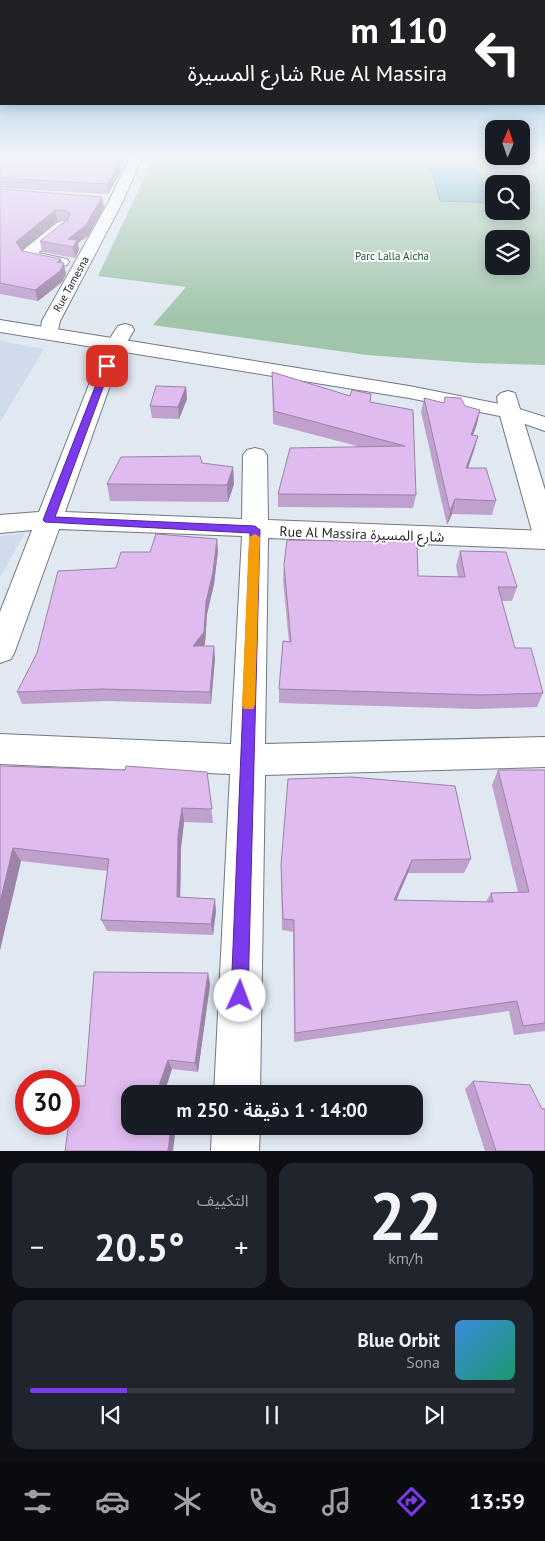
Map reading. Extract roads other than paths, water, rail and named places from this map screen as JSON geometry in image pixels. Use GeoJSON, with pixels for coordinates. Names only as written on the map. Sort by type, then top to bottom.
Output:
{"type":"FeatureCollection","features":[{"type":"Feature","properties":{"kind":"street","name":"Rue Tamesna"},"geometry":{"type":"LineString","coordinates":[[50,327],[112,209]]}},
{"type":"Feature","properties":{"kind":"street"},"geometry":{"type":"LineString","coordinates":[[63,225],[28,254],[31,257],[81,266]]}},
{"type":"Feature","properties":{"kind":"street"},"geometry":{"type":"LineString","coordinates":[[0,312],[50,327],[120,338],[338,379],[509,405],[545,407]]}},
{"type":"Feature","properties":{"kind":"street"},"geometry":{"type":"LineString","coordinates":[[0,326],[50,327]]}},
{"type":"Feature","properties":{"kind":"street"},"geometry":{"type":"LineString","coordinates":[[0,651],[48,520],[120,338]]}},
{"type":"Feature","properties":{"kind":"street"},"geometry":{"type":"LineString","coordinates":[[509,405],[545,424]]}},
{"type":"Feature","properties":{"kind":"street"},"geometry":{"type":"LineString","coordinates":[[509,405],[545,532]]}},
{"type":"Feature","properties":{"kind":"street"},"geometry":{"type":"LineString","coordinates":[[237,1085],[246,760],[255,530],[255,455]]}},
{"type":"Feature","properties":{"kind":"street","name":"Rue Al Massira شارع المسيرة"},"geometry":{"type":"LineString","coordinates":[[0,524],[48,520],[255,530],[545,540]]}},
{"type":"Feature","properties":{"kind":"street"},"geometry":{"type":"LineString","coordinates":[[0,749],[246,760],[545,752]]}},
{"type":"Feature","properties":{"kind":"street"},"geometry":{"type":"LineString","coordinates":[[235,1151],[236,1135]]}},
{"type":"Feature","properties":{"kind":"park label","name":"Parc Lalla Aicha"},"geometry":{"type":"Point","coordinates":[392,256]}}]}
